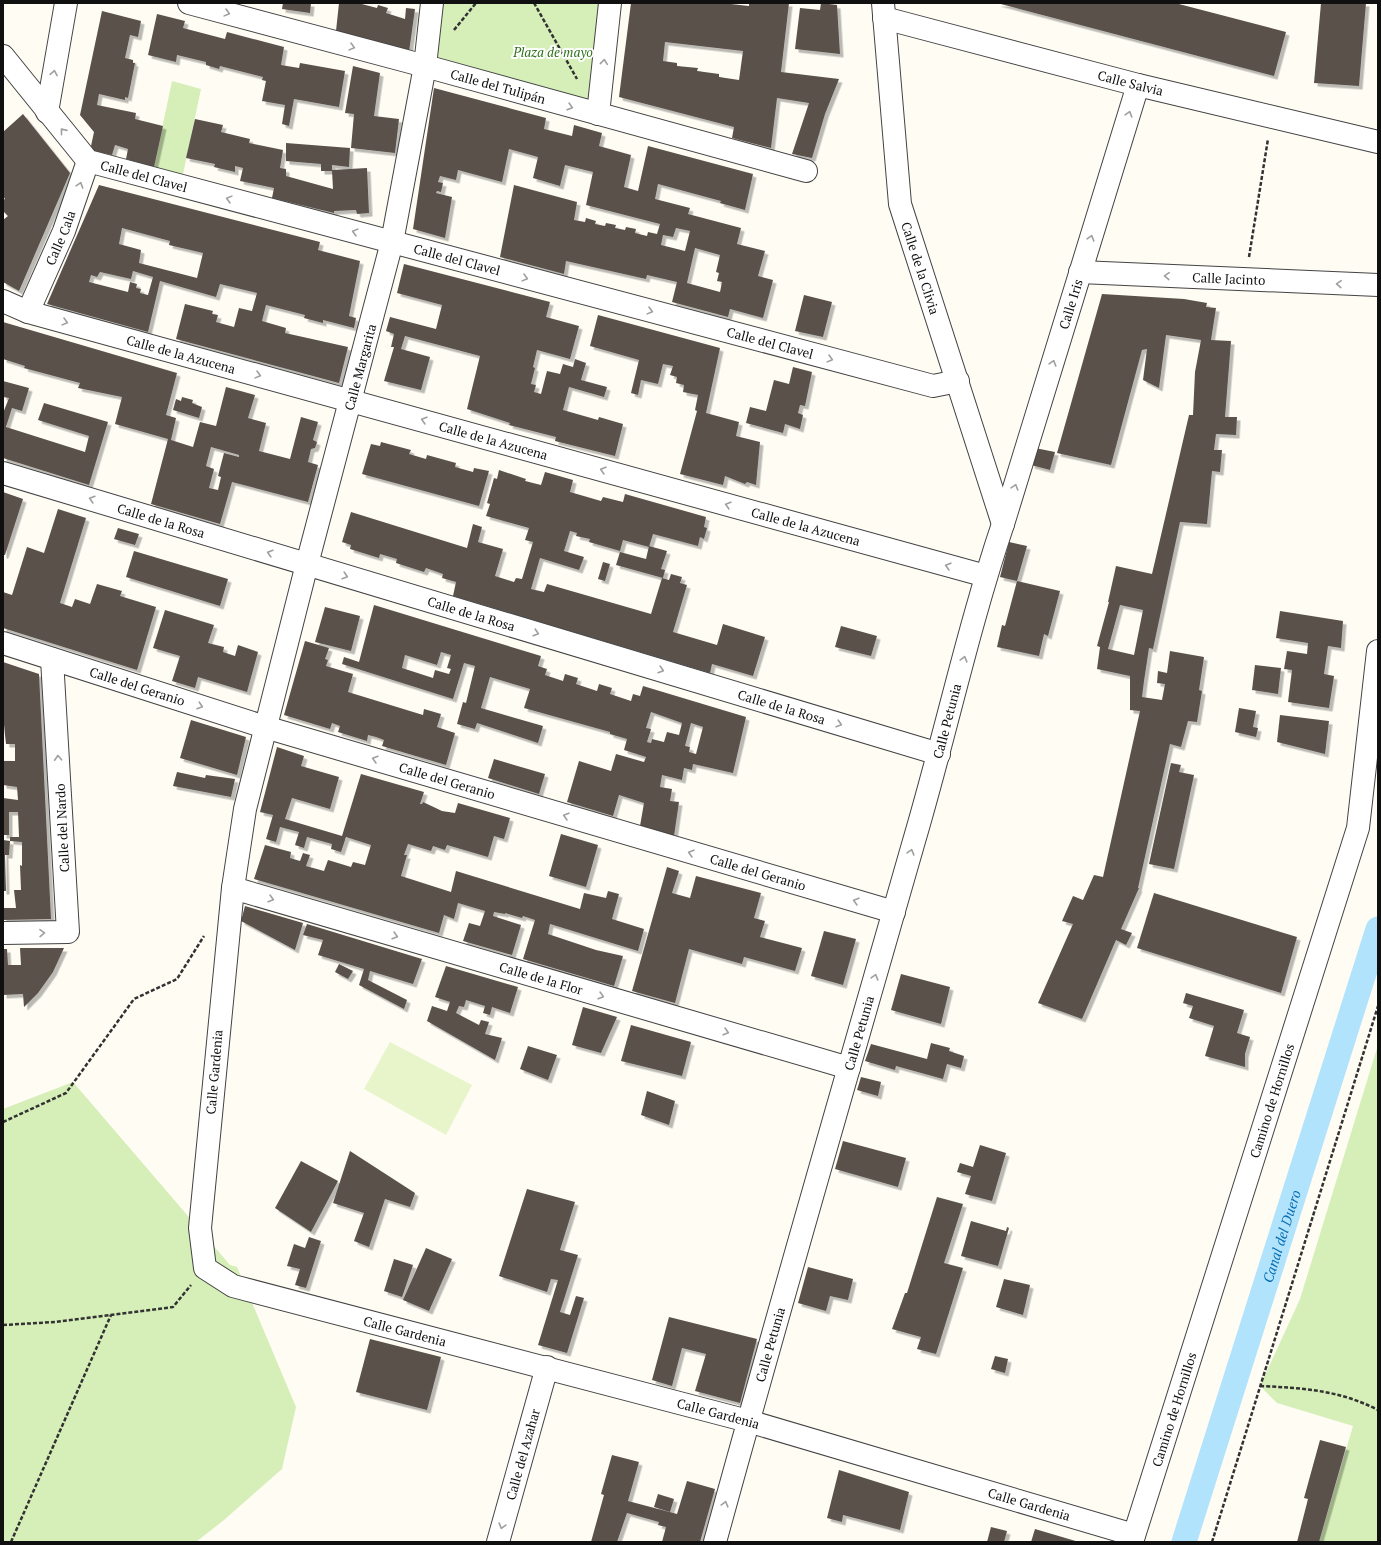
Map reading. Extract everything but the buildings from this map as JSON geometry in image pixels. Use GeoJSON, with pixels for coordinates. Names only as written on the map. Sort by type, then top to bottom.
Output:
{"type":"FeatureCollection","features":[{"type":"Feature","properties":{"kind":"street"},"geometry":{"type":"LineString","coordinates":[[47,112],[66,3]]}},
{"type":"Feature","properties":{"kind":"street","name":"Calle del Tulipán"},"geometry":{"type":"LineString","coordinates":[[189,3],[425,66],[806,172]]}},
{"type":"Feature","properties":{"kind":"street","name":"Calle Margarita"},"geometry":{"type":"LineString","coordinates":[[265,727],[307,564],[352,400],[392,242],[425,66],[432,3]]}},
{"type":"Feature","properties":{"kind":"street"},"geometry":{"type":"LineString","coordinates":[[598,114],[610,3]]}},
{"type":"Feature","properties":{"kind":"street","name":"Calle Salvia"},"geometry":{"type":"LineString","coordinates":[[883,11],[1138,85],[1378,142]]}},
{"type":"Feature","properties":{"kind":"street","name":"Calle de la Clivia"},"geometry":{"type":"LineString","coordinates":[[883,11],[900,204],[1004,524]]}},
{"type":"Feature","properties":{"kind":"street","name":"Calle del Clavel"},"geometry":{"type":"LineString","coordinates":[[3,56],[88,161],[933,386],[958,381]]}},
{"type":"Feature","properties":{"kind":"street","name":"Calle Iris"},"geometry":{"type":"LineString","coordinates":[[1004,524],[1138,85]]}},
{"type":"Feature","properties":{"kind":"street","name":"Calle Cala"},"geometry":{"type":"LineString","coordinates":[[28,312],[64,231],[88,161]]}},
{"type":"Feature","properties":{"kind":"street","name":"Calle Jacinto"},"geometry":{"type":"LineString","coordinates":[[1080,272],[1378,285]]}},
{"type":"Feature","properties":{"kind":"street","name":"Calle de la Azucena"},"geometry":{"type":"LineString","coordinates":[[3,301],[28,312],[352,400],[986,576]]}},
{"type":"Feature","properties":{"kind":"street","name":"Calle de la Rosa"},"geometry":{"type":"LineString","coordinates":[[3,473],[939,754]]}},
{"type":"Feature","properties":{"kind":"street","name":"Calle Petunia"},"geometry":{"type":"LineString","coordinates":[[715,1542],[748,1421],[939,754],[986,576],[1004,524]]}},
{"type":"Feature","properties":{"kind":"street","name":"Calle del Geranio"},"geometry":{"type":"LineString","coordinates":[[3,643],[265,727],[894,912]]}},
{"type":"Feature","properties":{"kind":"street","name":"Camino de Hornillos"},"geometry":{"type":"LineString","coordinates":[[1133,1538],[1358,828],[1378,651]]}},
{"type":"Feature","properties":{"kind":"street","name":"Calle del Nardo"},"geometry":{"type":"LineString","coordinates":[[3,933],[68,932],[52,659]]}},
{"type":"Feature","properties":{"kind":"street","name":"Calle Gardenia"},"geometry":{"type":"LineString","coordinates":[[265,727],[245,809],[233,888],[200,1228],[205,1268],[233,1286],[548,1367],[748,1421],[1133,1538]]}},
{"type":"Feature","properties":{"kind":"street","name":"Calle de la Flor"},"geometry":{"type":"LineString","coordinates":[[233,888],[849,1068]]}},
{"type":"Feature","properties":{"kind":"street","name":"Calle del Azahar"},"geometry":{"type":"LineString","coordinates":[[498,1542],[548,1367]]}},
{"type":"Feature","properties":{"kind":"path"},"geometry":{"type":"LineString","coordinates":[[534,3],[579,82]]}},
{"type":"Feature","properties":{"kind":"path"},"geometry":{"type":"LineString","coordinates":[[1246,279],[1271,116]]}},
{"type":"Feature","properties":{"kind":"path"},"geometry":{"type":"LineString","coordinates":[[3,1122],[66,1093],[134,998],[177,979],[205,934]]}},
{"type":"Feature","properties":{"kind":"path"},"geometry":{"type":"LineString","coordinates":[[1212,1542],[1378,1006]]}},
{"type":"Feature","properties":{"kind":"path"},"geometry":{"type":"LineString","coordinates":[[3,1325],[55,1322],[173,1307],[205,1268]]}},
{"type":"Feature","properties":{"kind":"path"},"geometry":{"type":"LineString","coordinates":[[10,1542],[111,1315]]}},
{"type":"Feature","properties":{"kind":"path"},"geometry":{"type":"LineString","coordinates":[[1260,1386],[1319,1390],[1350,1399],[1378,1410]]}},
{"type":"Feature","properties":{"kind":"green space","name":"Plaza de mayo"},"geometry":{"type":"Polygon","coordinates":[[[432,3],[610,3],[598,114],[425,66],[432,3]]]}},
{"type":"Feature","properties":{"kind":"green space"},"geometry":{"type":"Polygon","coordinates":[[[172,81],[201,89],[183,174],[154,167],[172,81]]]}},
{"type":"Feature","properties":{"kind":"green space"},"geometry":{"type":"Polygon","coordinates":[[[390,1042],[472,1085],[446,1135],[364,1089],[390,1042]]]}},
{"type":"Feature","properties":{"kind":"green space"},"geometry":{"type":"Polygon","coordinates":[[[1378,1045],[1378,1542],[1319,1542],[1353,1426],[1277,1403],[1260,1386],[1300,1299],[1378,1045]]]}},
{"type":"Feature","properties":{"kind":"green space"},"geometry":{"type":"Polygon","coordinates":[[[73,1082],[230,1265],[237,1267],[296,1407],[282,1469],[224,1520],[196,1542],[3,1542],[3,1109],[73,1082]]]}},
{"type":"Feature","properties":{"kind":"waterway","name":"Canal del Duero"},"geometry":{"type":"LineString","coordinates":[[1184,1542],[1378,929]]}}]}
